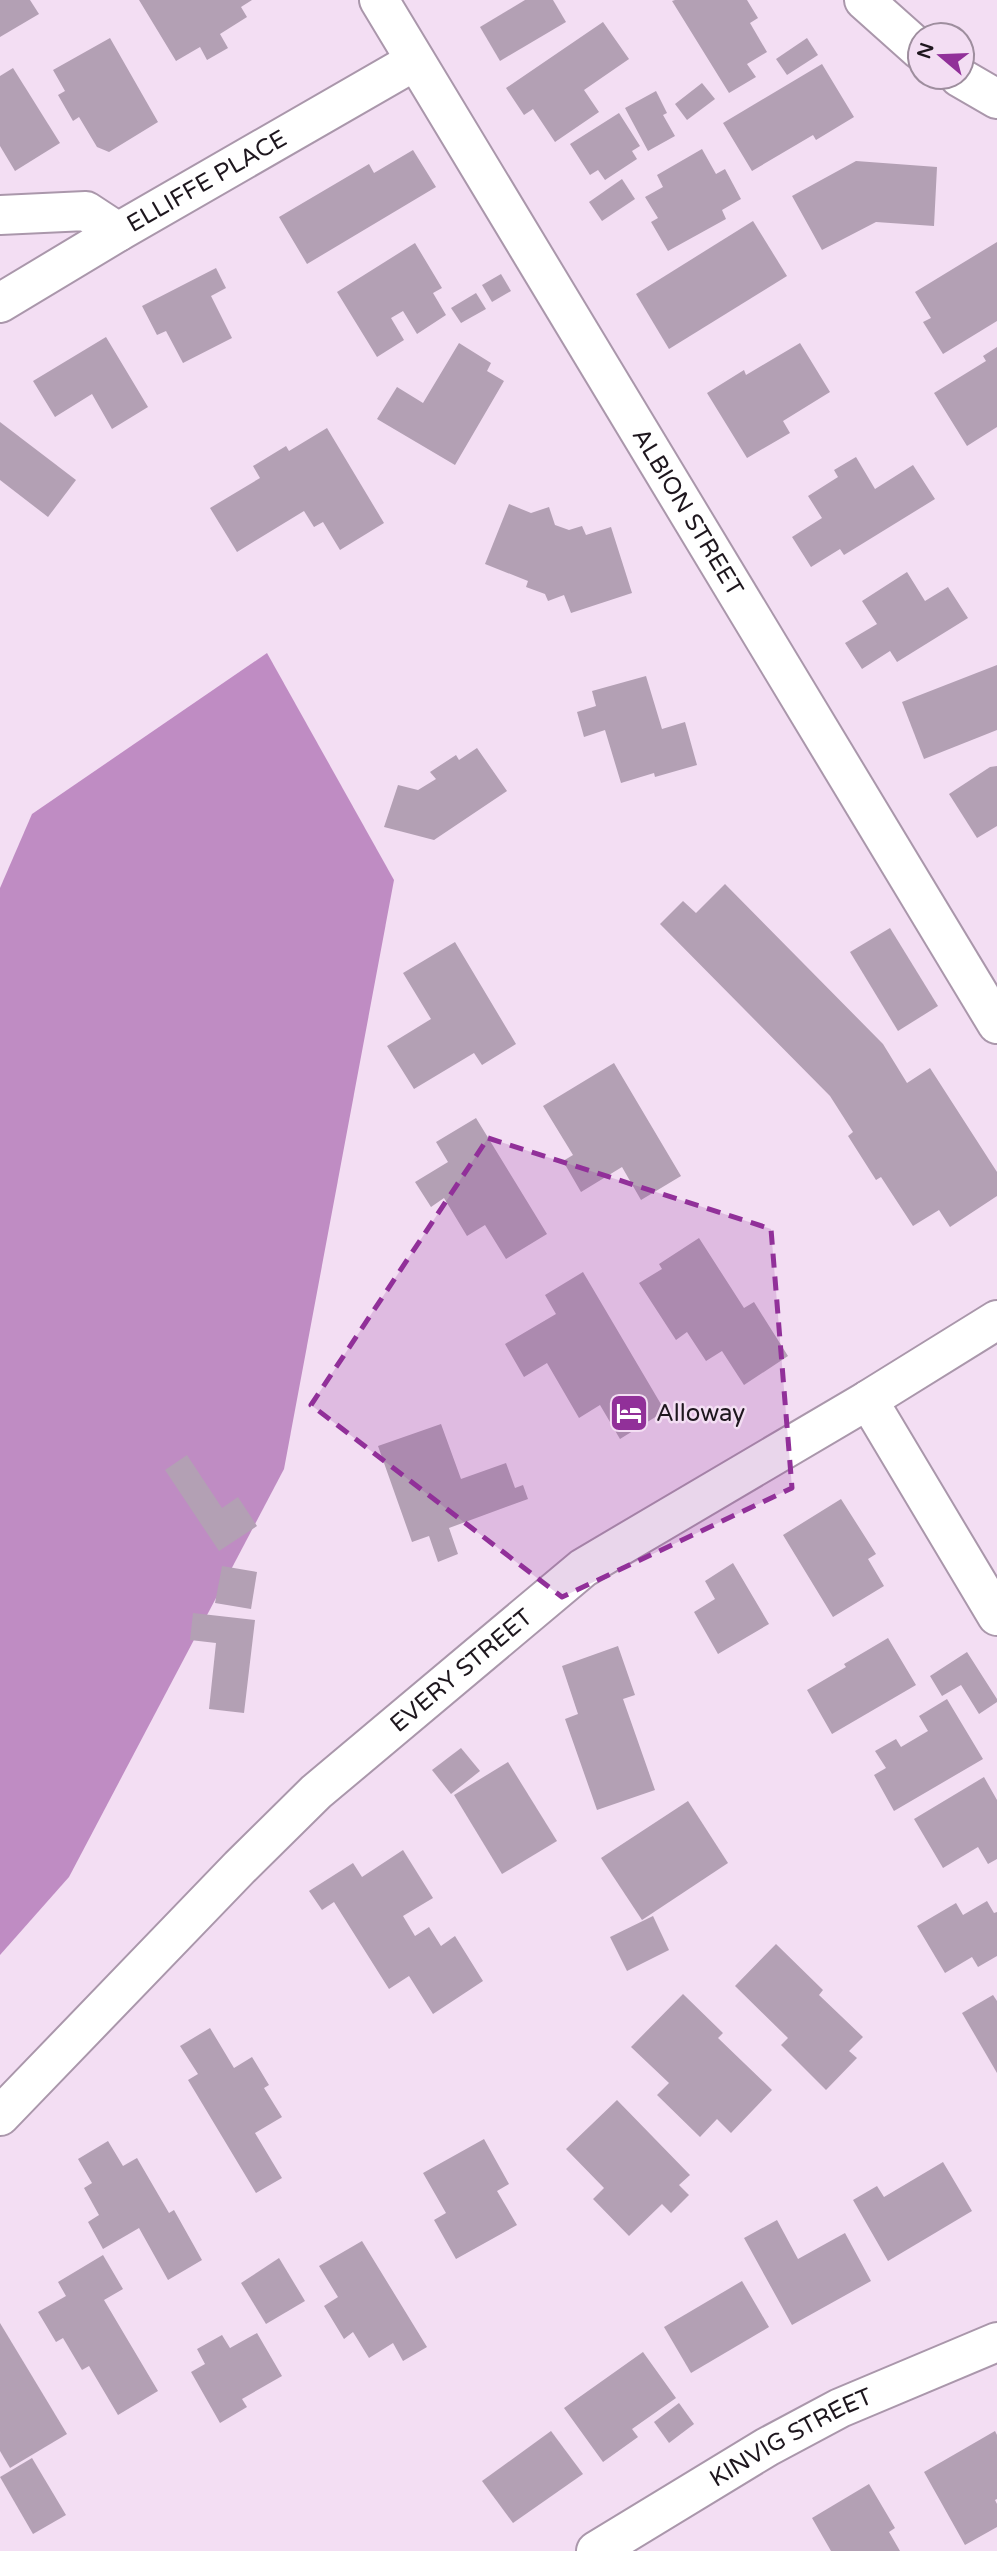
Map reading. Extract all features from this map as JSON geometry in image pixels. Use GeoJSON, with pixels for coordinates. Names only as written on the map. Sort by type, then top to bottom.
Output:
{"type":"FeatureCollection","features":[{"type":"Feature","properties":{"kind":"street","name":"ALBION STREET"},"geometry":{"type":"LineString","coordinates":[[379,0],[997,1024]]}},
{"type":"Feature","properties":{"kind":"street"},"geometry":{"type":"LineString","coordinates":[[864,0],[906,38]]}},
{"type":"Feature","properties":{"kind":"street","name":"ELLIFFE PLACE"},"geometry":{"type":"LineString","coordinates":[[0,303],[415,61]]}},
{"type":"Feature","properties":{"kind":"street"},"geometry":{"type":"LineString","coordinates":[[976,87],[997,99]]}},
{"type":"Feature","properties":{"kind":"street"},"geometry":{"type":"LineString","coordinates":[[0,215],[86,211],[118,232]]}},
{"type":"Feature","properties":{"kind":"street","name":"EVERY STREET"},"geometry":{"type":"LineString","coordinates":[[0,2116],[316,1791],[531,1609],[583,1568],[868,1400],[997,1320]]}},
{"type":"Feature","properties":{"kind":"street"},"geometry":{"type":"LineString","coordinates":[[868,1400],[997,1616]]}},
{"type":"Feature","properties":{"kind":"street","name":"KINVIG STREET"},"geometry":{"type":"LineString","coordinates":[[596,2551],[767,2447],[840,2408],[997,2342]]}},
{"type":"Feature","properties":{"kind":"highlighted area"},"geometry":{"type":"Polygon","coordinates":[[[488,1138],[771,1229],[792,1488],[562,1597],[311,1405],[488,1138]]]}},
{"type":"Feature","properties":{"kind":"shaded area"},"geometry":{"type":"Polygon","coordinates":[[[267,653],[394,880],[284,1469],[69,1877],[0,1955],[0,888],[32,814],[267,653]]]}},
{"type":"Feature","properties":{"kind":"building"},"geometry":{"type":"Polygon","coordinates":[[[0,0],[30,0],[39,14],[0,37],[0,0]]]}},
{"type":"Feature","properties":{"kind":"building"},"geometry":{"type":"Polygon","coordinates":[[[139,0],[252,0],[241,7],[247,17],[220,34],[228,48],[207,60],[200,47],[176,61],[139,0]]]}},
{"type":"Feature","properties":{"kind":"building"},"geometry":{"type":"Polygon","coordinates":[[[525,0],[553,0],[566,22],[500,61],[480,27],[525,0]]]}},
{"type":"Feature","properties":{"kind":"building"},"geometry":{"type":"Polygon","coordinates":[[[747,0],[758,18],[750,23],[767,52],[747,64],[756,77],[729,93],[672,1],[747,0]]]}},
{"type":"Feature","properties":{"kind":"building"},"geometry":{"type":"Polygon","coordinates":[[[603,22],[629,59],[584,90],[599,112],[555,142],[533,109],[524,115],[506,88],[603,22]]]}},
{"type":"Feature","properties":{"kind":"building"},"geometry":{"type":"Polygon","coordinates":[[[110,38],[158,122],[109,152],[97,147],[79,117],[73,121],[58,95],[65,91],[53,70],[110,38]]]}},
{"type":"Feature","properties":{"kind":"building"},"geometry":{"type":"Polygon","coordinates":[[[807,38],[818,55],[787,75],[776,59],[807,38]]]}},
{"type":"Feature","properties":{"kind":"building"},"geometry":{"type":"Polygon","coordinates":[[[822,64],[854,117],[816,140],[813,135],[752,171],[723,123],[822,64]]]}},
{"type":"Feature","properties":{"kind":"building"},"geometry":{"type":"Polygon","coordinates":[[[13,68],[60,143],[15,171],[0,146],[0,76],[13,68]]]}},
{"type":"Feature","properties":{"kind":"building"},"geometry":{"type":"Polygon","coordinates":[[[702,83],[715,99],[687,120],[675,104],[702,83]]]}},
{"type":"Feature","properties":{"kind":"building"},"geometry":{"type":"Polygon","coordinates":[[[656,91],[667,113],[663,115],[675,136],[648,151],[625,108],[656,91]]]}},
{"type":"Feature","properties":{"kind":"building"},"geometry":{"type":"Polygon","coordinates":[[[619,113],[640,146],[632,151],[637,159],[605,180],[598,170],[590,175],[570,144],[619,113]]]}},
{"type":"Feature","properties":{"kind":"building"},"geometry":{"type":"Polygon","coordinates":[[[702,149],[716,174],[725,169],[741,199],[722,210],[726,219],[668,251],[651,222],[658,218],[645,197],[663,187],[657,175],[702,149]]]}},
{"type":"Feature","properties":{"kind":"building"},"geometry":{"type":"Polygon","coordinates":[[[413,150],[436,187],[307,264],[279,217],[369,164],[374,173],[413,150]]]}},
{"type":"Feature","properties":{"kind":"building"},"geometry":{"type":"Polygon","coordinates":[[[856,161],[937,167],[934,226],[876,222],[822,250],[792,196],[856,161]]]}},
{"type":"Feature","properties":{"kind":"building"},"geometry":{"type":"Polygon","coordinates":[[[622,179],[635,199],[602,221],[589,202],[622,179]]]}},
{"type":"Feature","properties":{"kind":"building"},"geometry":{"type":"Polygon","coordinates":[[[753,221],[787,276],[669,349],[636,294],[753,221]]]}},
{"type":"Feature","properties":{"kind":"building"},"geometry":{"type":"Polygon","coordinates":[[[997,242],[997,321],[943,354],[923,322],[931,318],[915,292],[997,242]]]}},
{"type":"Feature","properties":{"kind":"building"},"geometry":{"type":"Polygon","coordinates":[[[415,243],[442,288],[433,293],[446,315],[417,334],[403,311],[391,318],[404,340],[377,357],[337,292],[415,243]]]}},
{"type":"Feature","properties":{"kind":"building"},"geometry":{"type":"Polygon","coordinates":[[[216,268],[226,288],[211,296],[232,338],[183,363],[166,331],[157,335],[142,306],[216,268]]]}},
{"type":"Feature","properties":{"kind":"building"},"geometry":{"type":"Polygon","coordinates":[[[501,274],[511,291],[492,302],[482,285],[501,274]]]}},
{"type":"Feature","properties":{"kind":"building"},"geometry":{"type":"Polygon","coordinates":[[[476,293],[486,309],[461,323],[451,308],[476,293]]]}},
{"type":"Feature","properties":{"kind":"building"},"geometry":{"type":"Polygon","coordinates":[[[106,337],[148,407],[112,429],[92,394],[55,417],[33,381],[106,337]]]}},
{"type":"Feature","properties":{"kind":"building"},"geometry":{"type":"Polygon","coordinates":[[[459,343],[491,363],[487,371],[504,381],[455,465],[377,419],[397,387],[423,403],[459,343]]]}},
{"type":"Feature","properties":{"kind":"building"},"geometry":{"type":"Polygon","coordinates":[[[800,343],[830,392],[783,421],[790,433],[747,458],[707,393],[744,370],[746,375],[800,343]]]}},
{"type":"Feature","properties":{"kind":"building"},"geometry":{"type":"Polygon","coordinates":[[[997,347],[997,427],[967,446],[934,393],[986,361],[983,356],[997,347]]]}},
{"type":"Feature","properties":{"kind":"building"},"geometry":{"type":"Polygon","coordinates":[[[0,422],[76,480],[48,517],[0,480],[0,422]]]}},
{"type":"Feature","properties":{"kind":"building"},"geometry":{"type":"Polygon","coordinates":[[[327,428],[384,523],[340,550],[323,522],[314,527],[304,511],[237,552],[210,508],[260,478],[253,466],[286,446],[289,451],[327,428]]]}},
{"type":"Feature","properties":{"kind":"building"},"geometry":{"type":"Polygon","coordinates":[[[856,457],[875,489],[913,465],[935,499],[844,555],[840,549],[811,567],[792,537],[822,518],[808,496],[838,477],[834,470],[856,457]]]}},
{"type":"Feature","properties":{"kind":"building"},"geometry":{"type":"Polygon","coordinates":[[[509,504],[531,513],[549,507],[555,525],[569,530],[582,526],[586,535],[611,527],[632,593],[571,613],[564,595],[548,601],[545,594],[526,587],[528,581],[485,564],[509,504]]]}},
{"type":"Feature","properties":{"kind":"building"},"geometry":{"type":"Polygon","coordinates":[[[907,572],[925,601],[948,587],[968,618],[897,662],[890,651],[862,669],[845,643],[877,624],[862,601],[907,572]]]}},
{"type":"Feature","properties":{"kind":"building"},"geometry":{"type":"Polygon","coordinates":[[[997,665],[997,730],[924,759],[902,702],[997,665]]]}},
{"type":"Feature","properties":{"kind":"building"},"geometry":{"type":"Polygon","coordinates":[[[646,676],[662,729],[685,722],[697,765],[655,777],[654,773],[621,783],[605,730],[584,737],[577,712],[596,706],[592,691],[646,676]]]}},
{"type":"Feature","properties":{"kind":"building"},"geometry":{"type":"Polygon","coordinates":[[[477,748],[507,791],[434,840],[384,827],[398,785],[418,790],[436,779],[430,772],[456,755],[459,760],[477,748]]]}},
{"type":"Feature","properties":{"kind":"building"},"geometry":{"type":"Polygon","coordinates":[[[997,766],[997,826],[977,838],[949,794],[990,767],[997,766]]]}},
{"type":"Feature","properties":{"kind":"building"},"geometry":{"type":"Polygon","coordinates":[[[725,884],[883,1044],[907,1083],[930,1068],[997,1172],[997,1196],[950,1227],[939,1210],[913,1226],[881,1177],[876,1180],[848,1136],[853,1132],[830,1096],[660,924],[683,901],[696,913],[725,884]]]}},
{"type":"Feature","properties":{"kind":"building"},"geometry":{"type":"Polygon","coordinates":[[[890,928],[938,1006],[898,1031],[850,952],[890,928]]]}},
{"type":"Feature","properties":{"kind":"building"},"geometry":{"type":"Polygon","coordinates":[[[455,942],[516,1044],[482,1065],[474,1053],[414,1089],[387,1046],[431,1019],[403,973],[455,942]]]}},
{"type":"Feature","properties":{"kind":"building"},"geometry":{"type":"Polygon","coordinates":[[[614,1063],[681,1176],[641,1200],[622,1167],[581,1192],[563,1161],[573,1155],[543,1106],[614,1063]]]}},
{"type":"Feature","properties":{"kind":"building"},"geometry":{"type":"Polygon","coordinates":[[[476,1118],[547,1234],[506,1259],[485,1225],[467,1236],[444,1198],[431,1207],[415,1182],[448,1162],[436,1142],[476,1118]]]}},
{"type":"Feature","properties":{"kind":"building"},"geometry":{"type":"Polygon","coordinates":[[[699,1238],[744,1308],[754,1302],[788,1356],[744,1385],[722,1351],[706,1361],[687,1332],[676,1340],[639,1283],[662,1269],[659,1264],[699,1238]]]}},
{"type":"Feature","properties":{"kind":"building"},"geometry":{"type":"Polygon","coordinates":[[[583,1272],[665,1411],[620,1439],[600,1405],[579,1418],[547,1363],[524,1377],[505,1344],[556,1314],[545,1295],[583,1272]]]}},
{"type":"Feature","properties":{"kind":"building"},"geometry":{"type":"Polygon","coordinates":[[[441,1424],[461,1479],[506,1463],[515,1488],[523,1485],[528,1499],[449,1528],[458,1554],[438,1562],[429,1536],[412,1542],[378,1446],[441,1424]]]}},
{"type":"Feature","properties":{"kind":"building"},"geometry":{"type":"Polygon","coordinates":[[[187,1455],[222,1508],[238,1497],[257,1526],[219,1551],[165,1470],[187,1455]]]}},
{"type":"Feature","properties":{"kind":"building"},"geometry":{"type":"Polygon","coordinates":[[[841,1499],[876,1554],[868,1559],[884,1586],[833,1617],[783,1535],[841,1499]]]}},
{"type":"Feature","properties":{"kind":"building"},"geometry":{"type":"Polygon","coordinates":[[[733,1563],[769,1624],[718,1654],[694,1612],[715,1599],[705,1581],[733,1563]]]}},
{"type":"Feature","properties":{"kind":"building"},"geometry":{"type":"Polygon","coordinates":[[[222,1566],[257,1572],[251,1609],[215,1603],[222,1566]]]}},
{"type":"Feature","properties":{"kind":"building"},"geometry":{"type":"Polygon","coordinates":[[[193,1613],[255,1620],[244,1713],[209,1709],[216,1643],[190,1640],[193,1613]]]}},
{"type":"Feature","properties":{"kind":"building"},"geometry":{"type":"Polygon","coordinates":[[[888,1638],[916,1685],[832,1734],[807,1690],[888,1638]]]}},
{"type":"Feature","properties":{"kind":"building"},"geometry":{"type":"Polygon","coordinates":[[[618,1646],[635,1695],[623,1699],[655,1790],[597,1810],[565,1719],[578,1714],[562,1666],[618,1646]]]}},
{"type":"Feature","properties":{"kind":"building"},"geometry":{"type":"Polygon","coordinates":[[[967,1652],[997,1699],[997,1702],[979,1714],[961,1685],[942,1696],[930,1676],[967,1652]]]}},
{"type":"Feature","properties":{"kind":"building"},"geometry":{"type":"Polygon","coordinates":[[[947,1699],[983,1759],[894,1811],[874,1775],[886,1768],[875,1751],[896,1739],[901,1747],[928,1731],[919,1716],[947,1699]]]}},
{"type":"Feature","properties":{"kind":"building"},"geometry":{"type":"Polygon","coordinates":[[[461,1748],[480,1771],[451,1794],[432,1770],[461,1748]]]}},
{"type":"Feature","properties":{"kind":"building"},"geometry":{"type":"Polygon","coordinates":[[[508,1762],[557,1841],[502,1874],[454,1795],[508,1762]]]}},
{"type":"Feature","properties":{"kind":"building"},"geometry":{"type":"Polygon","coordinates":[[[984,1777],[997,1800],[997,1859],[988,1864],[978,1847],[943,1868],[914,1819],[984,1777]]]}},
{"type":"Feature","properties":{"kind":"building"},"geometry":{"type":"Polygon","coordinates":[[[688,1801],[728,1863],[642,1920],[601,1858],[688,1801]]]}},
{"type":"Feature","properties":{"kind":"building"},"geometry":{"type":"Polygon","coordinates":[[[403,1850],[433,1898],[403,1916],[415,1936],[429,1927],[441,1946],[455,1936],[483,1981],[433,2014],[409,1976],[389,1989],[334,1902],[322,1910],[309,1891],[353,1863],[362,1877],[403,1850]]]}},
{"type":"Feature","properties":{"kind":"building"},"geometry":{"type":"Polygon","coordinates":[[[987,1901],[994,1913],[997,1912],[997,1956],[978,1967],[972,1957],[945,1973],[917,1926],[956,1903],[963,1915],[987,1901]]]}},
{"type":"Feature","properties":{"kind":"building"},"geometry":{"type":"Polygon","coordinates":[[[653,1916],[669,1950],[627,1971],[610,1937],[653,1916]]]}},
{"type":"Feature","properties":{"kind":"building"},"geometry":{"type":"Polygon","coordinates":[[[776,1944],[823,1990],[819,1995],[863,2037],[849,2051],[857,2058],[826,2090],[781,2045],[788,2038],[735,1986],[776,1944]]]}},
{"type":"Feature","properties":{"kind":"building"},"geometry":{"type":"Polygon","coordinates":[[[683,1994],[723,2033],[718,2038],[772,2090],[731,2133],[717,2119],[700,2137],[657,2095],[669,2083],[631,2047],[683,1994]]]}},
{"type":"Feature","properties":{"kind":"building"},"geometry":{"type":"Polygon","coordinates":[[[993,1995],[997,2001],[997,2073],[962,2013],[993,1995]]]}},
{"type":"Feature","properties":{"kind":"building"},"geometry":{"type":"Polygon","coordinates":[[[210,2028],[234,2068],[252,2057],[269,2085],[264,2088],[282,2117],[255,2133],[282,2178],[256,2193],[188,2080],[198,2074],[180,2046],[210,2028]]]}},
{"type":"Feature","properties":{"kind":"building"},"geometry":{"type":"Polygon","coordinates":[[[617,2100],[690,2175],[679,2185],[689,2195],[671,2213],[662,2204],[629,2236],[593,2199],[604,2188],[566,2149],[617,2100]]]}},
{"type":"Feature","properties":{"kind":"building"},"geometry":{"type":"Polygon","coordinates":[[[484,2139],[509,2184],[497,2191],[517,2225],[456,2259],[434,2220],[446,2213],[423,2173],[484,2139]]]}},
{"type":"Feature","properties":{"kind":"building"},"geometry":{"type":"Polygon","coordinates":[[[108,2141],[123,2166],[137,2158],[169,2213],[174,2210],[202,2260],[168,2280],[139,2228],[103,2249],[88,2222],[99,2215],[84,2188],[92,2183],[78,2159],[108,2141]]]}},
{"type":"Feature","properties":{"kind":"building"},"geometry":{"type":"Polygon","coordinates":[[[943,2162],[972,2211],[888,2261],[853,2200],[877,2186],[884,2197],[943,2162]]]}},
{"type":"Feature","properties":{"kind":"building"},"geometry":{"type":"Polygon","coordinates":[[[777,2220],[798,2259],[845,2233],[871,2281],[792,2325],[744,2238],[777,2220]]]}},
{"type":"Feature","properties":{"kind":"building"},"geometry":{"type":"Polygon","coordinates":[[[362,2241],[427,2347],[403,2361],[393,2343],[369,2358],[353,2332],[344,2339],[324,2306],[338,2297],[319,2266],[362,2241]]]}},
{"type":"Feature","properties":{"kind":"building"},"geometry":{"type":"Polygon","coordinates":[[[103,2255],[123,2289],[104,2300],[158,2391],[118,2415],[89,2366],[82,2370],[63,2338],[56,2342],[38,2312],[66,2296],[58,2282],[103,2255]]]}},
{"type":"Feature","properties":{"kind":"building"},"geometry":{"type":"Polygon","coordinates":[[[279,2258],[305,2301],[266,2324],[241,2283],[279,2258]]]}},
{"type":"Feature","properties":{"kind":"building"},"geometry":{"type":"Polygon","coordinates":[[[742,2281],[769,2327],[691,2373],[664,2327],[742,2281]]]}},
{"type":"Feature","properties":{"kind":"building"},"geometry":{"type":"Polygon","coordinates":[[[0,2323],[67,2434],[10,2468],[0,2451],[0,2323]]]}},
{"type":"Feature","properties":{"kind":"building"},"geometry":{"type":"Polygon","coordinates":[[[257,2333],[282,2376],[242,2399],[247,2407],[220,2423],[191,2372],[205,2364],[197,2349],[222,2335],[230,2348],[257,2333]]]}},
{"type":"Feature","properties":{"kind":"building"},"geometry":{"type":"Polygon","coordinates":[[[643,2352],[676,2398],[632,2429],[638,2437],[603,2462],[564,2408],[643,2352]]]}},
{"type":"Feature","properties":{"kind":"building"},"geometry":{"type":"Polygon","coordinates":[[[679,2403],[694,2424],[669,2443],[654,2422],[679,2403]]]}},
{"type":"Feature","properties":{"kind":"building"},"geometry":{"type":"Polygon","coordinates":[[[551,2431],[583,2474],[513,2523],[482,2481],[551,2431]]]}},
{"type":"Feature","properties":{"kind":"building"},"geometry":{"type":"Polygon","coordinates":[[[995,2431],[997,2527],[965,2545],[924,2472],[995,2431]]]}},
{"type":"Feature","properties":{"kind":"building"},"geometry":{"type":"Polygon","coordinates":[[[32,2458],[66,2515],[33,2534],[0,2477],[32,2458]]]}},
{"type":"Feature","properties":{"kind":"building"},"geometry":{"type":"Polygon","coordinates":[[[869,2484],[895,2528],[889,2532],[900,2551],[831,2551],[812,2518],[869,2484]]]}},
{"type":"Feature","properties":{"kind":"place","name":"Alloway"},"geometry":{"type":"Point","coordinates":[629,1413]}}]}
